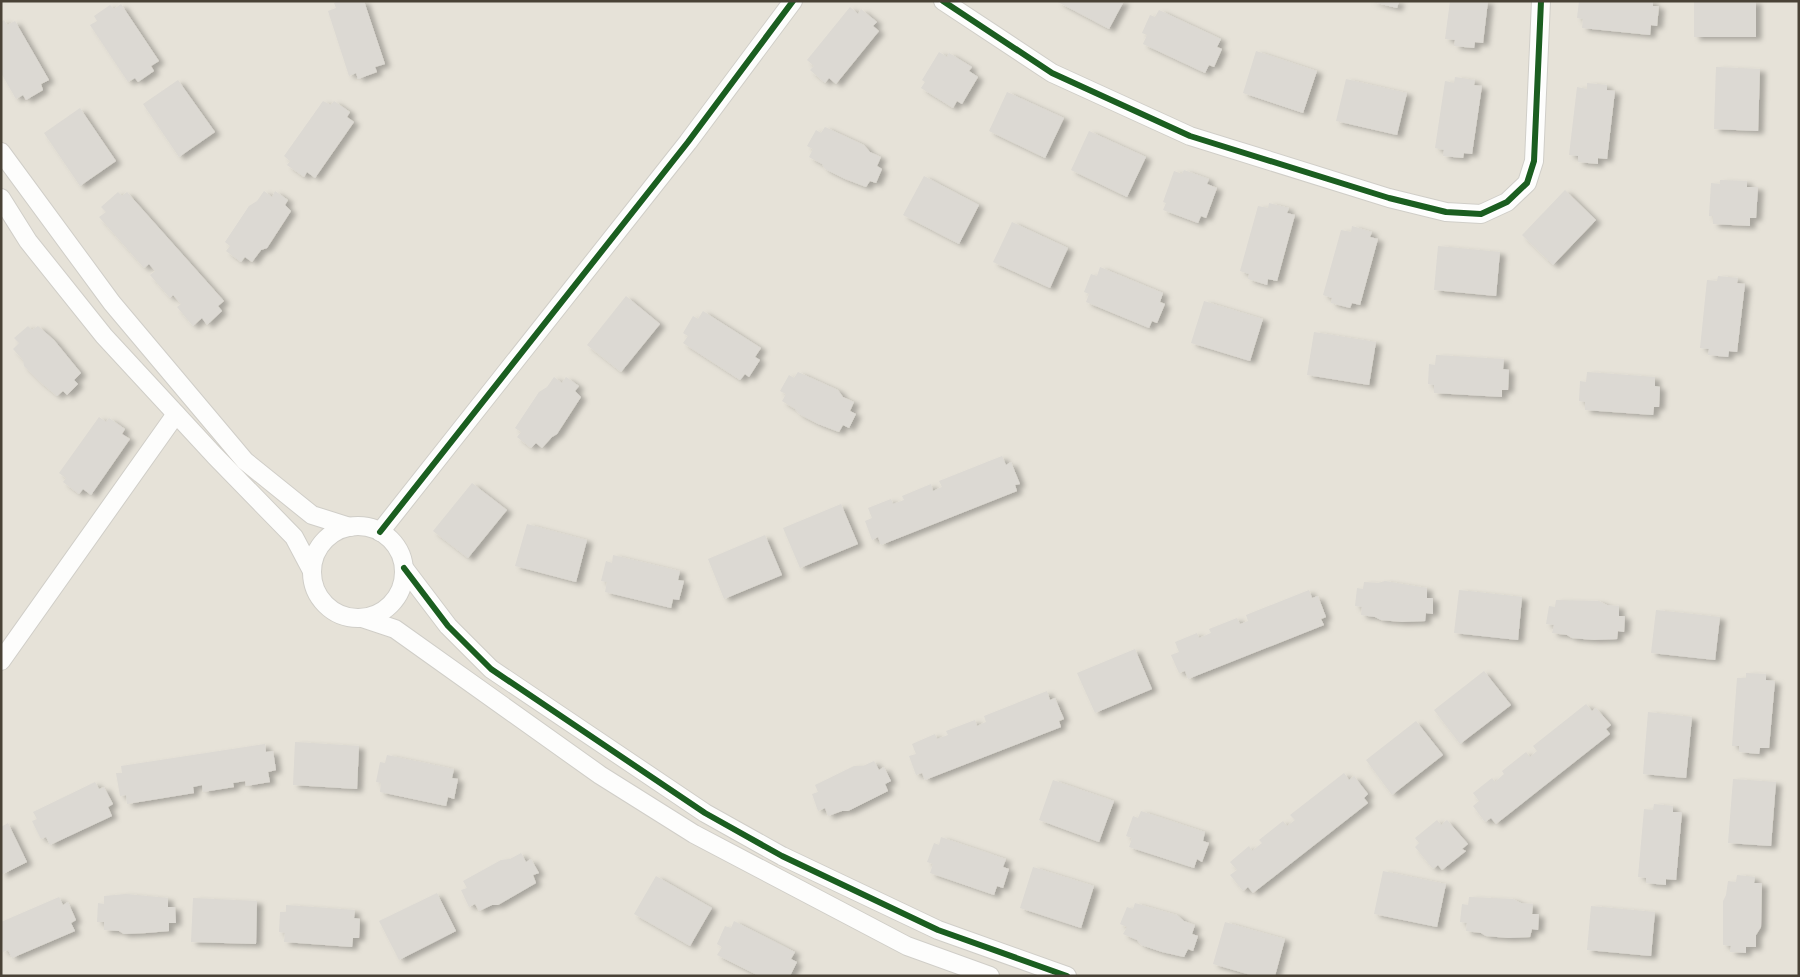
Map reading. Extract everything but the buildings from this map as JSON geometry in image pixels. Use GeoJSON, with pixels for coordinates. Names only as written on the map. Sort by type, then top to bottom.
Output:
{"type":"FeatureCollection","features":[{"type":"Feature","properties":{"kind":"street"},"geometry":{"type":"LineString","coordinates":[[380,532],[688,142],[793,1]]}},
{"type":"Feature","properties":{"kind":"street"},"geometry":{"type":"LineString","coordinates":[[943,1],[1052,73],[1190,136],[1389,198],[1446,212],[1481,214],[1508,202],[1527,183],[1532,168],[1541,1]]}},
{"type":"Feature","properties":{"kind":"street"},"geometry":{"type":"LineString","coordinates":[[1,152],[112,303],[245,461],[312,515],[350,527],[366,527],[380,532],[393,541],[400,554],[404,568],[403,582],[398,595],[382,610],[362,618]]}},
{"type":"Feature","properties":{"kind":"street"},"geometry":{"type":"LineString","coordinates":[[1,198],[28,241],[104,336],[294,537],[312,571],[315,587],[322,600],[334,611],[348,617],[362,618],[395,629],[600,775],[694,834],[907,946],[990,976]]}},
{"type":"Feature","properties":{"kind":"street"},"geometry":{"type":"LineString","coordinates":[[1,661],[176,414]]}},
{"type":"Feature","properties":{"kind":"street"},"geometry":{"type":"LineString","coordinates":[[312,571],[315,556],[323,542],[335,532],[350,527]]}},
{"type":"Feature","properties":{"kind":"street"},"geometry":{"type":"LineString","coordinates":[[404,568],[448,626],[491,670],[704,814],[782,856],[938,930],[1067,976]]}},
{"type":"Feature","properties":{"kind":"shaded area"},"geometry":{"type":"Polygon","coordinates":[[[1,1],[1799,1],[1799,976],[1,976],[1,1]]]}},
{"type":"Feature","properties":{"kind":"cycle path"},"geometry":{"type":"LineString","coordinates":[[380,532],[688,142],[793,1]]}},
{"type":"Feature","properties":{"kind":"cycle path"},"geometry":{"type":"LineString","coordinates":[[943,1],[1052,73],[1190,136],[1389,198],[1446,212],[1481,214],[1507,202],[1527,183],[1534,161],[1541,1]]}},
{"type":"Feature","properties":{"kind":"cycle path"},"geometry":{"type":"LineString","coordinates":[[404,568],[448,626],[491,669],[705,813],[782,856],[938,930],[1067,976]]}}]}
